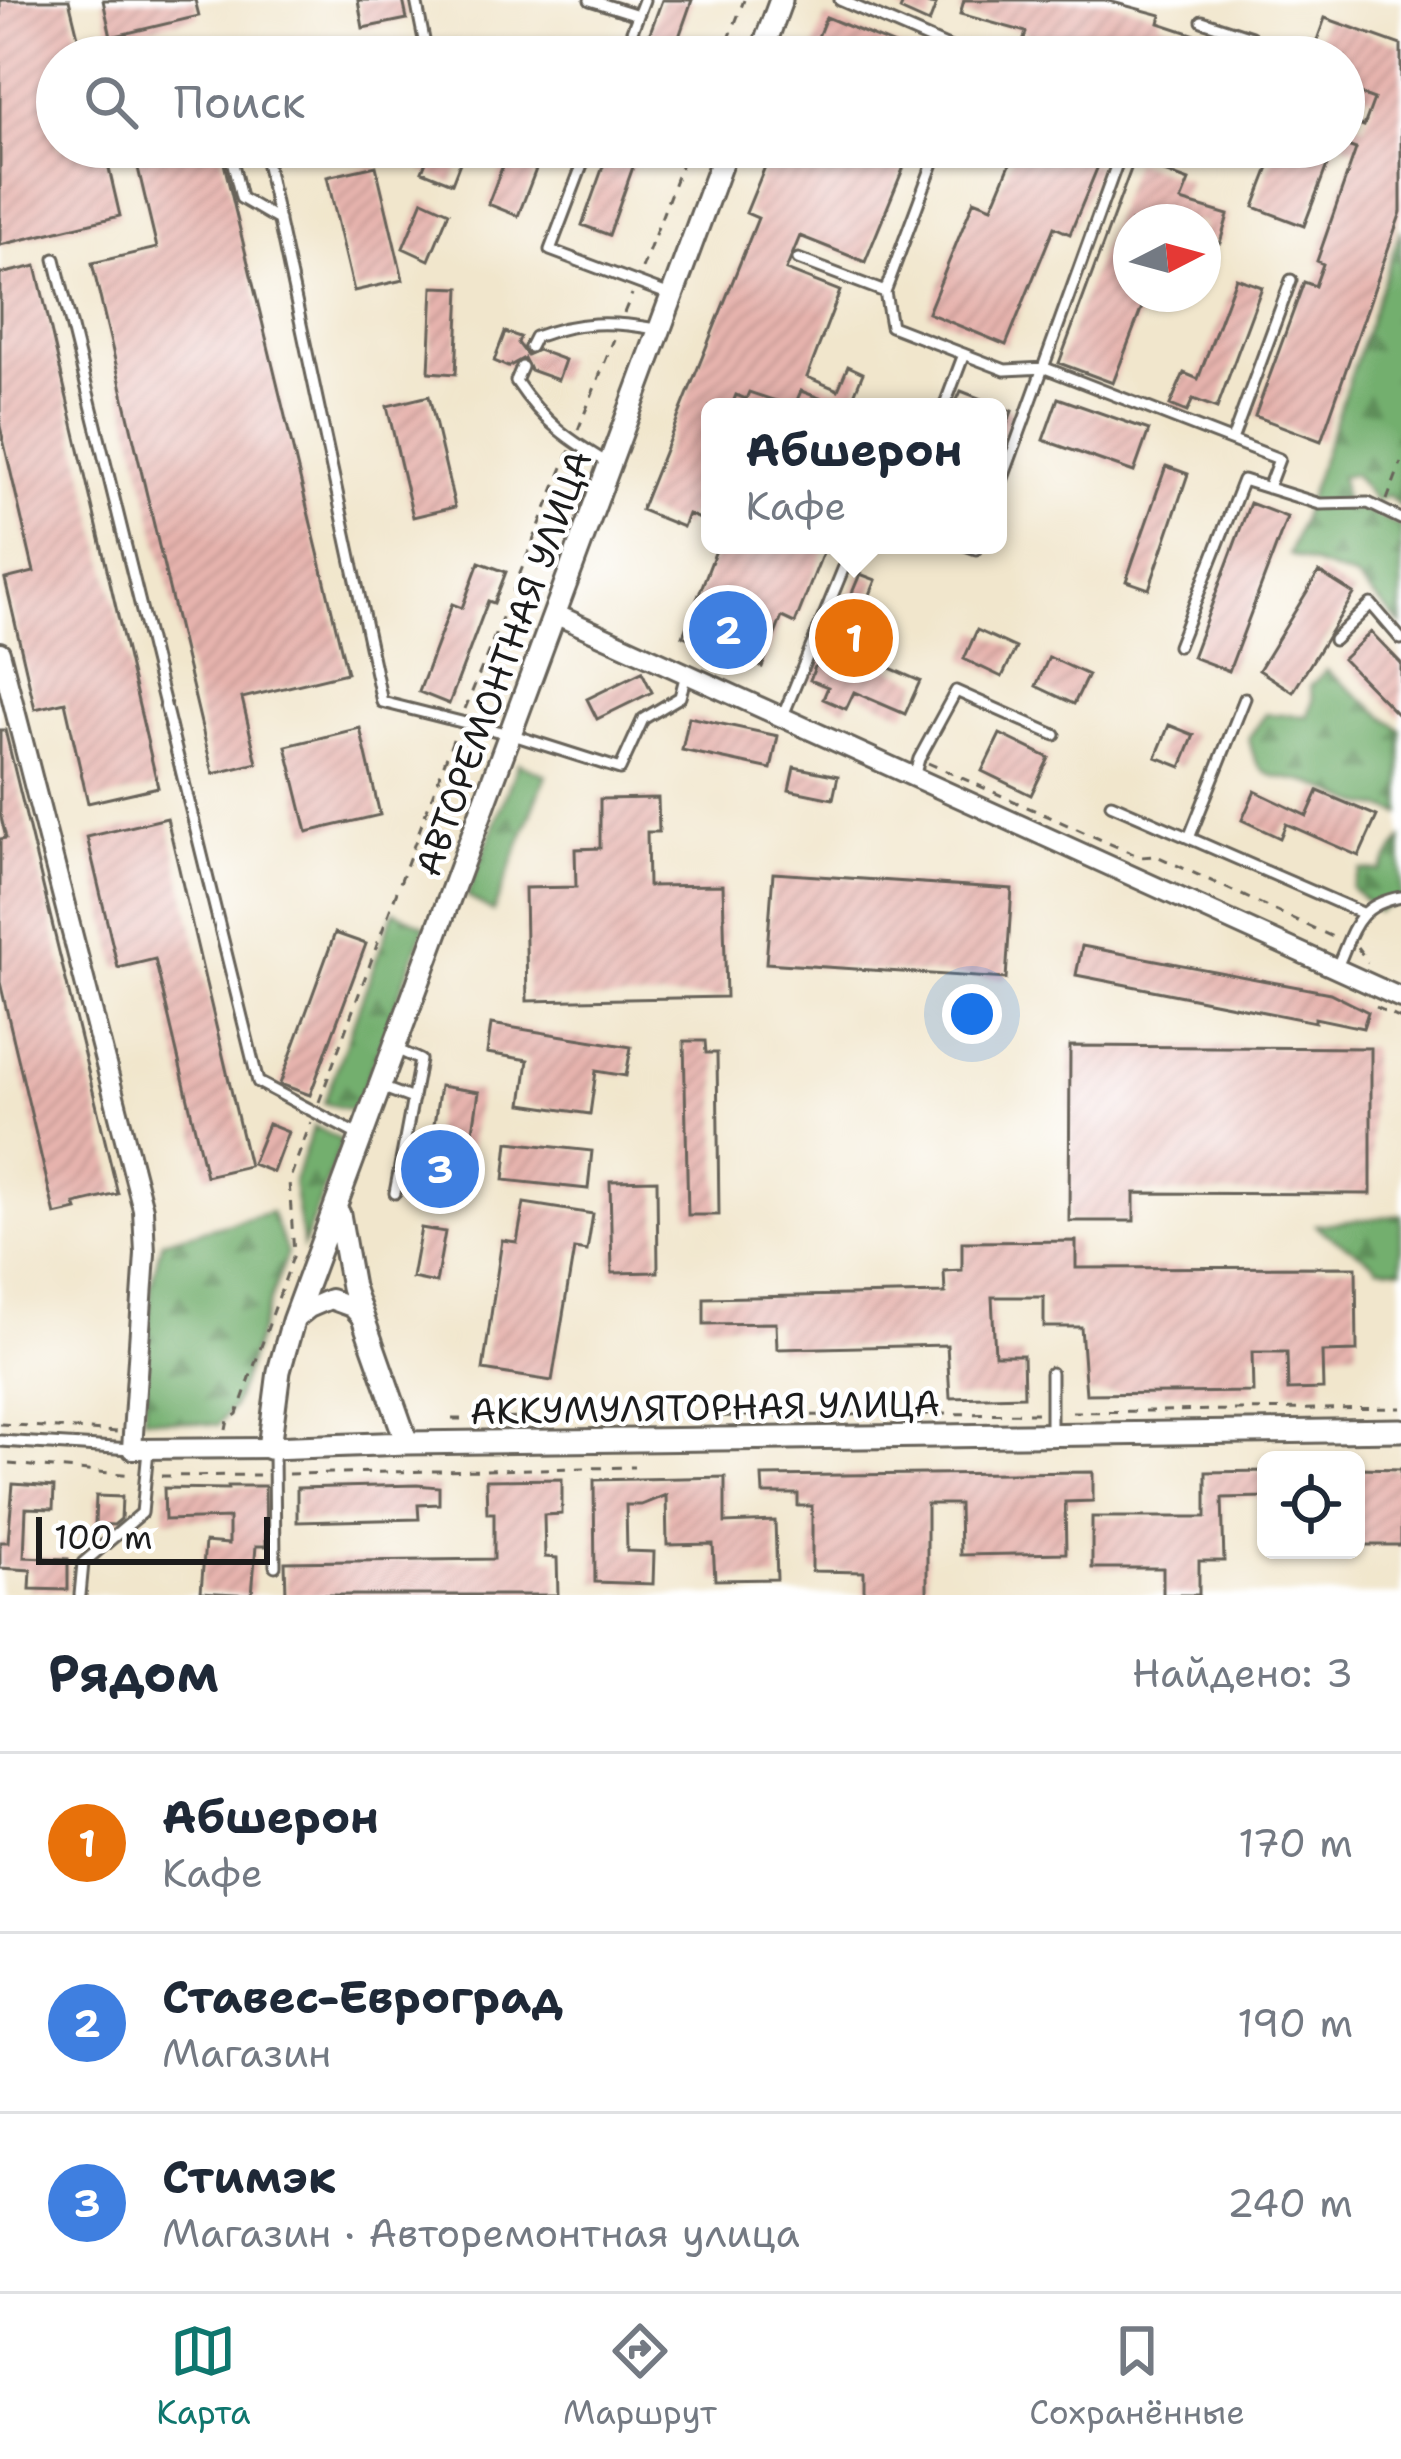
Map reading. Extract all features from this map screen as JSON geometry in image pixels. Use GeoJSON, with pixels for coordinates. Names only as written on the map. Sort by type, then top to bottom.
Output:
{"type":"FeatureCollection","features":[{"type":"Feature","properties":{"kind":"street"},"geometry":{"type":"LineString","coordinates":[[768,36],[781,0]]}},
{"type":"Feature","properties":{"kind":"street","name":"АВТОРЕМОНТНАЯ УЛИЦА"},"geometry":{"type":"LineString","coordinates":[[339,1201],[719,168]]}},
{"type":"Feature","properties":{"kind":"street"},"geometry":{"type":"LineString","coordinates":[[557,615],[782,718],[916,768],[1392,994]]}},
{"type":"Feature","properties":{"kind":"street"},"geometry":{"type":"LineString","coordinates":[[0,652],[143,1210],[136,1444],[272,1448],[279,1371],[339,1201]]}},
{"type":"Feature","properties":{"kind":"street"},"geometry":{"type":"LineString","coordinates":[[339,1201],[341,1244],[387,1395],[407,1443]]}},
{"type":"Feature","properties":{"kind":"street"},"geometry":{"type":"LineString","coordinates":[[293,1321],[330,1299],[352,1307],[365,1322]]}},
{"type":"Feature","properties":{"kind":"street","name":"АККУМУЛЯТОРНАЯ УЛИЦА"},"geometry":{"type":"LineString","coordinates":[[272,1448],[1401,1430]]}},
{"type":"Feature","properties":{"kind":"lane"},"geometry":{"type":"LineString","coordinates":[[416,0],[423,36]]}},
{"type":"Feature","properties":{"kind":"lane"},"geometry":{"type":"LineString","coordinates":[[590,0],[638,16]]}},
{"type":"Feature","properties":{"kind":"lane"},"geometry":{"type":"LineString","coordinates":[[630,36],[644,0]]}},
{"type":"Feature","properties":{"kind":"lane"},"geometry":{"type":"LineString","coordinates":[[840,0],[923,36]]}},
{"type":"Feature","properties":{"kind":"lane"},"geometry":{"type":"LineString","coordinates":[[1202,21],[1245,36]]}},
{"type":"Feature","properties":{"kind":"lane"},"geometry":{"type":"LineString","coordinates":[[234,168],[241,198],[279,220]]}},
{"type":"Feature","properties":{"kind":"lane"},"geometry":{"type":"LineString","coordinates":[[268,168],[382,702],[513,735],[620,770],[643,719],[680,697],[686,674]]}},
{"type":"Feature","properties":{"kind":"lane"},"geometry":{"type":"LineString","coordinates":[[581,168],[550,250],[673,296]]}},
{"type":"Feature","properties":{"kind":"lane"},"geometry":{"type":"LineString","coordinates":[[931,168],[885,292],[890,326],[1005,370],[1045,368],[1279,459],[1268,488]]}},
{"type":"Feature","properties":{"kind":"lane"},"geometry":{"type":"LineString","coordinates":[[1007,468],[1116,168]]}},
{"type":"Feature","properties":{"kind":"lane"},"geometry":{"type":"LineString","coordinates":[[55,259],[258,1082],[363,1138]]}},
{"type":"Feature","properties":{"kind":"lane"},"geometry":{"type":"LineString","coordinates":[[798,259],[885,292]]}},
{"type":"Feature","properties":{"kind":"lane"},"geometry":{"type":"LineString","coordinates":[[1232,440],[1292,280]]}},
{"type":"Feature","properties":{"kind":"lane"},"geometry":{"type":"LineString","coordinates":[[530,347],[535,337],[571,324],[620,322],[661,330]]}},
{"type":"Feature","properties":{"kind":"lane"},"geometry":{"type":"LineString","coordinates":[[947,398],[964,354]]}},
{"type":"Feature","properties":{"kind":"lane"},"geometry":{"type":"LineString","coordinates":[[522,367],[516,381],[537,413],[612,466]]}},
{"type":"Feature","properties":{"kind":"lane"},"geometry":{"type":"LineString","coordinates":[[1178,646],[1243,480],[1320,504],[1368,502],[1401,519]]}},
{"type":"Feature","properties":{"kind":"lane"},"geometry":{"type":"LineString","coordinates":[[782,718],[849,554]]}},
{"type":"Feature","properties":{"kind":"lane"},"geometry":{"type":"LineString","coordinates":[[1334,640],[1371,604],[1401,639]]}},
{"type":"Feature","properties":{"kind":"lane"},"geometry":{"type":"LineString","coordinates":[[916,768],[956,691],[1054,735]]}},
{"type":"Feature","properties":{"kind":"lane"},"geometry":{"type":"LineString","coordinates":[[1189,838],[1245,698]]}},
{"type":"Feature","properties":{"kind":"lane"},"geometry":{"type":"LineString","coordinates":[[1111,804],[1362,913]]}},
{"type":"Feature","properties":{"kind":"lane"},"geometry":{"type":"LineString","coordinates":[[1336,968],[1362,913],[1377,901],[1401,897]]}},
{"type":"Feature","properties":{"kind":"lane"},"geometry":{"type":"LineString","coordinates":[[395,1193],[420,1060],[396,1049]]}},
{"type":"Feature","properties":{"kind":"lane"},"geometry":{"type":"LineString","coordinates":[[381,1088],[413,1099]]}},
{"type":"Feature","properties":{"kind":"lane"},"geometry":{"type":"LineString","coordinates":[[1051,1372],[1051,1436]]}},
{"type":"Feature","properties":{"kind":"lane"},"geometry":{"type":"LineString","coordinates":[[0,1441],[136,1444],[142,1513],[83,1563],[80,1595]]}},
{"type":"Feature","properties":{"kind":"lane"},"geometry":{"type":"LineString","coordinates":[[272,1448],[275,1566]]}},
{"type":"Feature","properties":{"kind":"path"},"geometry":{"type":"LineString","coordinates":[[730,36],[744,0]]}},
{"type":"Feature","properties":{"kind":"path"},"geometry":{"type":"LineString","coordinates":[[225,1436],[294,1254],[289,1181],[460,723],[680,168]]}},
{"type":"Feature","properties":{"kind":"path"},"geometry":{"type":"LineString","coordinates":[[1383,510],[1401,463]]}},
{"type":"Feature","properties":{"kind":"path"},"geometry":{"type":"LineString","coordinates":[[916,768],[1140,857],[1156,856],[1361,950],[1370,964]]}},
{"type":"Feature","properties":{"kind":"path"},"geometry":{"type":"LineString","coordinates":[[1392,994],[1375,1006],[1401,1019]]}},
{"type":"Feature","properties":{"kind":"path"},"geometry":{"type":"LineString","coordinates":[[1072,1412],[1401,1408]]}},
{"type":"Feature","properties":{"kind":"path"},"geometry":{"type":"LineString","coordinates":[[452,1419],[1044,1413]]}},
{"type":"Feature","properties":{"kind":"path"},"geometry":{"type":"LineString","coordinates":[[0,1424],[136,1444]]}},
{"type":"Feature","properties":{"kind":"path"},"geometry":{"type":"LineString","coordinates":[[9,1463],[141,1476]]}},
{"type":"Feature","properties":{"kind":"path"},"geometry":{"type":"LineString","coordinates":[[280,1474],[634,1467]]}},
{"type":"Feature","properties":{"kind":"path"},"geometry":{"type":"LineString","coordinates":[[153,1477],[259,1474]]}},
{"type":"Feature","properties":{"kind":"green space"},"geometry":{"type":"Polygon","coordinates":[[[1401,229],[1401,508],[1388,495],[1375,501],[1353,474],[1341,476],[1346,511],[1361,509],[1401,527],[1401,625],[1357,579],[1289,555],[1401,229]]]}},
{"type":"Feature","properties":{"kind":"green space"},"geometry":{"type":"Polygon","coordinates":[[[1326,670],[1401,730],[1401,814],[1310,783],[1277,777],[1257,763],[1249,737],[1266,714],[1308,716],[1313,700],[1310,687],[1326,670]]]}},
{"type":"Feature","properties":{"kind":"green space"},"geometry":{"type":"Polygon","coordinates":[[[518,763],[546,775],[493,912],[467,896],[518,763]]]}},
{"type":"Feature","properties":{"kind":"green space"},"geometry":{"type":"Polygon","coordinates":[[[1401,840],[1401,899],[1377,912],[1352,888],[1361,870],[1380,871],[1401,840]]]}},
{"type":"Feature","properties":{"kind":"green space"},"geometry":{"type":"Polygon","coordinates":[[[394,911],[425,926],[355,1111],[324,1103],[394,911]]]}},
{"type":"Feature","properties":{"kind":"green space"},"geometry":{"type":"Polygon","coordinates":[[[314,1126],[342,1141],[303,1246],[293,1183],[314,1126]]]}},
{"type":"Feature","properties":{"kind":"green space"},"geometry":{"type":"Polygon","coordinates":[[[271,1212],[287,1253],[233,1407],[218,1425],[144,1418],[151,1284],[162,1241],[271,1212]]]}},
{"type":"Feature","properties":{"kind":"green space"},"geometry":{"type":"Polygon","coordinates":[[[1401,1215],[1401,1269],[1378,1267],[1315,1225],[1401,1215]]]}},
{"type":"Feature","properties":{"kind":"building"},"geometry":{"type":"Polygon","coordinates":[[[0,0],[69,0],[78,36],[36,36],[36,168],[109,168],[120,216],[0,245],[0,0]]]}},
{"type":"Feature","properties":{"kind":"building"},"geometry":{"type":"Polygon","coordinates":[[[103,0],[195,0],[199,16],[111,36],[103,0]]]}},
{"type":"Feature","properties":{"kind":"building"},"geometry":{"type":"Polygon","coordinates":[[[358,0],[403,0],[407,19],[363,28],[358,0]]]}},
{"type":"Feature","properties":{"kind":"building"},"geometry":{"type":"Polygon","coordinates":[[[662,0],[692,0],[679,36],[649,36],[662,0]]]}},
{"type":"Feature","properties":{"kind":"building"},"geometry":{"type":"Polygon","coordinates":[[[904,0],[936,5],[929,23],[900,10],[904,0]]]}},
{"type":"Feature","properties":{"kind":"building"},"geometry":{"type":"Polygon","coordinates":[[[964,0],[1105,0],[1161,15],[1159,23],[1199,36],[1025,36],[1026,32],[960,14],[964,0]]]}},
{"type":"Feature","properties":{"kind":"building"},"geometry":{"type":"Polygon","coordinates":[[[826,17],[873,36],[818,36],[826,17]]]}},
{"type":"Feature","properties":{"kind":"building"},"geometry":{"type":"Polygon","coordinates":[[[1325,18],[1401,45],[1401,212],[1321,441],[1255,416],[1304,282],[1315,286],[1323,264],[1317,261],[1349,168],[1365,168],[1365,123],[1374,99],[1365,96],[1365,36],[1319,36],[1325,18]]]}},
{"type":"Feature","properties":{"kind":"building"},"geometry":{"type":"Polygon","coordinates":[[[138,168],[225,168],[347,673],[242,698],[257,763],[213,774],[92,263],[157,248],[138,168]]]}},
{"type":"Feature","properties":{"kind":"building"},"geometry":{"type":"Polygon","coordinates":[[[376,168],[403,280],[354,291],[327,177],[376,168]]]}},
{"type":"Feature","properties":{"kind":"building"},"geometry":{"type":"Polygon","coordinates":[[[423,168],[458,168],[452,183],[423,168]]]}},
{"type":"Feature","properties":{"kind":"building"},"geometry":{"type":"Polygon","coordinates":[[[502,168],[536,168],[518,216],[488,204],[502,168]]]}},
{"type":"Feature","properties":{"kind":"building"},"geometry":{"type":"Polygon","coordinates":[[[602,168],[633,168],[609,235],[582,225],[602,168]]]}},
{"type":"Feature","properties":{"kind":"building"},"geometry":{"type":"Polygon","coordinates":[[[764,168],[903,168],[865,262],[800,236],[786,270],[840,291],[807,377],[838,390],[848,366],[863,373],[853,398],[820,398],[801,391],[798,398],[767,398],[749,392],[746,398],[701,398],[701,519],[688,514],[683,527],[641,510],[758,218],[746,213],[764,168]]]}},
{"type":"Feature","properties":{"kind":"building"},"geometry":{"type":"Polygon","coordinates":[[[1008,168],[1097,168],[1070,234],[1054,227],[1006,345],[928,313],[974,200],[992,207],[1008,168]]]}},
{"type":"Feature","properties":{"kind":"building"},"geometry":{"type":"Polygon","coordinates":[[[1131,168],[1153,168],[1189,181],[1181,201],[1191,204],[1118,204],[1131,168]]]}},
{"type":"Feature","properties":{"kind":"building"},"geometry":{"type":"Polygon","coordinates":[[[1269,168],[1326,168],[1304,226],[1254,207],[1269,168]]]}},
{"type":"Feature","properties":{"kind":"building"},"geometry":{"type":"Polygon","coordinates":[[[423,200],[449,212],[429,260],[403,248],[423,200]]]}},
{"type":"Feature","properties":{"kind":"building"},"geometry":{"type":"Polygon","coordinates":[[[1221,213],[1228,215],[1221,240],[1221,213]]]}},
{"type":"Feature","properties":{"kind":"building"},"geometry":{"type":"Polygon","coordinates":[[[1113,218],[1113,312],[1140,312],[1113,383],[1059,363],[1113,218]]]}},
{"type":"Feature","properties":{"kind":"building"},"geometry":{"type":"Polygon","coordinates":[[[36,266],[158,787],[88,803],[65,702],[35,709],[5,579],[34,572],[0,426],[0,274],[36,266]]]}},
{"type":"Feature","properties":{"kind":"building"},"geometry":{"type":"Polygon","coordinates":[[[1236,278],[1262,287],[1217,408],[1193,399],[1187,412],[1170,405],[1184,373],[1198,379],[1236,278]]]}},
{"type":"Feature","properties":{"kind":"building"},"geometry":{"type":"Polygon","coordinates":[[[433,287],[460,288],[456,374],[429,372],[433,287]]]}},
{"type":"Feature","properties":{"kind":"building"},"geometry":{"type":"Polygon","coordinates":[[[505,332],[520,337],[518,343],[527,355],[538,350],[565,360],[558,380],[530,370],[524,358],[508,367],[494,361],[505,332]]]}},
{"type":"Feature","properties":{"kind":"building"},"geometry":{"type":"Polygon","coordinates":[[[429,396],[455,507],[413,517],[387,406],[429,396]]]}},
{"type":"Feature","properties":{"kind":"building"},"geometry":{"type":"Polygon","coordinates":[[[1058,398],[1149,430],[1134,472],[1043,440],[1058,398]]]}},
{"type":"Feature","properties":{"kind":"building"},"geometry":{"type":"Polygon","coordinates":[[[1166,466],[1188,474],[1149,589],[1126,581],[1166,466]]]}},
{"type":"Feature","properties":{"kind":"building"},"geometry":{"type":"Polygon","coordinates":[[[1250,503],[1287,517],[1229,671],[1192,657],[1250,503]]]}},
{"type":"Feature","properties":{"kind":"building"},"geometry":{"type":"Polygon","coordinates":[[[715,554],[822,554],[795,623],[782,617],[762,667],[683,636],[715,554]]]}},
{"type":"Feature","properties":{"kind":"building"},"geometry":{"type":"Polygon","coordinates":[[[479,562],[506,572],[494,603],[488,601],[449,704],[419,692],[452,604],[462,608],[479,562]]]}},
{"type":"Feature","properties":{"kind":"building"},"geometry":{"type":"Polygon","coordinates":[[[1319,572],[1354,594],[1293,692],[1259,670],[1319,572]]]}},
{"type":"Feature","properties":{"kind":"building"},"geometry":{"type":"Polygon","coordinates":[[[860,574],[876,580],[860,619],[844,612],[860,574]]]}},
{"type":"Feature","properties":{"kind":"building"},"geometry":{"type":"Polygon","coordinates":[[[855,626],[879,636],[869,659],[920,681],[905,714],[854,692],[846,709],[823,699],[828,687],[810,680],[820,653],[840,661],[855,626]]]}},
{"type":"Feature","properties":{"kind":"building"},"geometry":{"type":"Polygon","coordinates":[[[977,630],[1016,648],[1002,677],[964,659],[977,630]]]}},
{"type":"Feature","properties":{"kind":"building"},"geometry":{"type":"Polygon","coordinates":[[[1371,632],[1401,663],[1401,718],[1343,659],[1371,632]]]}},
{"type":"Feature","properties":{"kind":"building"},"geometry":{"type":"Polygon","coordinates":[[[1049,657],[1088,675],[1074,704],[1036,686],[1049,657]]]}},
{"type":"Feature","properties":{"kind":"building"},"geometry":{"type":"Polygon","coordinates":[[[642,672],[652,692],[597,719],[587,699],[642,672]]]}},
{"type":"Feature","properties":{"kind":"building"},"geometry":{"type":"Polygon","coordinates":[[[689,717],[778,736],[771,769],[682,750],[689,717]]]}},
{"type":"Feature","properties":{"kind":"building"},"geometry":{"type":"Polygon","coordinates":[[[1169,725],[1194,735],[1181,767],[1156,757],[1169,725]]]}},
{"type":"Feature","properties":{"kind":"building"},"geometry":{"type":"Polygon","coordinates":[[[360,728],[380,815],[307,832],[286,746],[360,728]]]}},
{"type":"Feature","properties":{"kind":"building"},"geometry":{"type":"Polygon","coordinates":[[[0,730],[5,730],[118,1194],[75,1204],[77,1210],[55,1215],[0,982],[0,839],[6,838],[0,813],[0,730]]]}},
{"type":"Feature","properties":{"kind":"building"},"geometry":{"type":"Polygon","coordinates":[[[1000,734],[1049,758],[1031,795],[982,771],[1000,734]]]}},
{"type":"Feature","properties":{"kind":"building"},"geometry":{"type":"Polygon","coordinates":[[[794,767],[838,776],[833,799],[789,790],[794,767]]]}},
{"type":"Feature","properties":{"kind":"building"},"geometry":{"type":"Polygon","coordinates":[[[1255,791],[1307,816],[1318,791],[1377,816],[1359,856],[1286,824],[1280,838],[1242,820],[1255,791]]]}},
{"type":"Feature","properties":{"kind":"building"},"geometry":{"type":"Polygon","coordinates":[[[658,798],[659,832],[647,832],[648,886],[723,885],[726,997],[527,1001],[525,888],[576,887],[575,849],[600,848],[600,799],[658,798]]]}},
{"type":"Feature","properties":{"kind":"building"},"geometry":{"type":"Polygon","coordinates":[[[167,818],[249,1166],[206,1176],[155,959],[118,968],[87,837],[167,818]]]}},
{"type":"Feature","properties":{"kind":"building"},"geometry":{"type":"Polygon","coordinates":[[[773,873],[1012,889],[1006,979],[766,963],[773,873]]]}},
{"type":"Feature","properties":{"kind":"building"},"geometry":{"type":"Polygon","coordinates":[[[335,933],[366,944],[310,1095],[280,1084],[335,933]]]}},
{"type":"Feature","properties":{"kind":"building"},"geometry":{"type":"Polygon","coordinates":[[[1082,946],[1330,993],[1368,1012],[1363,1028],[1315,1018],[1315,1022],[1076,975],[1082,946]]]}},
{"type":"Feature","properties":{"kind":"building"},"geometry":{"type":"Polygon","coordinates":[[[491,1024],[631,1047],[626,1076],[596,1071],[590,1114],[522,1104],[528,1060],[487,1053],[491,1024]]]}},
{"type":"Feature","properties":{"kind":"building"},"geometry":{"type":"Polygon","coordinates":[[[684,1041],[705,1041],[706,1053],[717,1053],[719,1215],[688,1215],[684,1041]]]}},
{"type":"Feature","properties":{"kind":"building"},"geometry":{"type":"Polygon","coordinates":[[[1070,1046],[1371,1048],[1371,1194],[1134,1193],[1134,1221],[1069,1221],[1070,1046]]]}},
{"type":"Feature","properties":{"kind":"building"},"geometry":{"type":"Polygon","coordinates":[[[440,1086],[479,1092],[464,1188],[425,1182],[440,1086]]]}},
{"type":"Feature","properties":{"kind":"building"},"geometry":{"type":"Polygon","coordinates":[[[268,1124],[288,1132],[273,1172],[252,1164],[268,1124]]]}},
{"type":"Feature","properties":{"kind":"building"},"geometry":{"type":"Polygon","coordinates":[[[508,1142],[592,1151],[588,1189],[504,1180],[508,1142]]]}},
{"type":"Feature","properties":{"kind":"building"},"geometry":{"type":"Polygon","coordinates":[[[657,1180],[658,1272],[612,1273],[610,1181],[657,1180]]]}},
{"type":"Feature","properties":{"kind":"building"},"geometry":{"type":"Polygon","coordinates":[[[524,1203],[593,1214],[587,1251],[574,1249],[552,1381],[483,1370],[502,1240],[517,1242],[524,1203]]]}},
{"type":"Feature","properties":{"kind":"building"},"geometry":{"type":"Polygon","coordinates":[[[421,1228],[445,1232],[436,1283],[412,1278],[421,1228]]]}},
{"type":"Feature","properties":{"kind":"building"},"geometry":{"type":"Polygon","coordinates":[[[1076,1241],[1076,1268],[1356,1267],[1357,1351],[1322,1352],[1323,1389],[1288,1390],[1287,1352],[1252,1352],[1253,1392],[1086,1394],[1081,1327],[1044,1327],[1044,1297],[992,1297],[995,1355],[1023,1355],[1024,1396],[950,1398],[947,1345],[777,1349],[776,1323],[704,1324],[704,1298],[945,1293],[944,1271],[962,1270],[962,1242],[1076,1241]]]}},
{"type":"Feature","properties":{"kind":"building"},"geometry":{"type":"Polygon","coordinates":[[[1365,1468],[1401,1469],[1401,1545],[1365,1545],[1365,1468]]]}},
{"type":"Feature","properties":{"kind":"building"},"geometry":{"type":"Polygon","coordinates":[[[1257,1471],[1257,1497],[1222,1498],[1224,1561],[1199,1561],[1199,1595],[1163,1595],[1163,1568],[1092,1568],[1092,1517],[1206,1517],[1206,1472],[1257,1471]]]}},
{"type":"Feature","properties":{"kind":"building"},"geometry":{"type":"Polygon","coordinates":[[[1093,1472],[1093,1501],[1065,1502],[1066,1553],[960,1555],[959,1504],[927,1504],[927,1595],[864,1595],[864,1572],[812,1571],[812,1506],[798,1506],[798,1494],[763,1494],[762,1476],[1093,1472]]]}},
{"type":"Feature","properties":{"kind":"building"},"geometry":{"type":"Polygon","coordinates":[[[725,1477],[725,1523],[775,1521],[777,1579],[715,1580],[713,1544],[667,1545],[666,1495],[641,1505],[626,1505],[627,1551],[654,1552],[653,1584],[595,1582],[594,1480],[725,1477]]]}},
{"type":"Feature","properties":{"kind":"building"},"geometry":{"type":"Polygon","coordinates":[[[562,1479],[562,1514],[544,1515],[545,1557],[557,1558],[558,1595],[286,1595],[285,1562],[494,1559],[494,1513],[487,1513],[486,1480],[562,1479]]]}},
{"type":"Feature","properties":{"kind":"building"},"geometry":{"type":"Polygon","coordinates":[[[13,1484],[54,1487],[53,1509],[26,1508],[24,1557],[68,1559],[68,1590],[30,1589],[31,1570],[0,1568],[0,1542],[8,1542],[13,1484]]]}},
{"type":"Feature","properties":{"kind":"building"},"geometry":{"type":"Polygon","coordinates":[[[265,1486],[266,1546],[256,1546],[252,1595],[201,1592],[205,1542],[229,1544],[229,1518],[165,1520],[164,1488],[265,1486]]]}},
{"type":"Feature","properties":{"kind":"building"},"geometry":{"type":"Polygon","coordinates":[[[439,1487],[439,1504],[418,1505],[419,1519],[297,1522],[297,1488],[439,1487]]]}},
{"type":"Feature","properties":{"kind":"building"},"geometry":{"type":"Polygon","coordinates":[[[96,1496],[122,1497],[121,1519],[114,1525],[95,1524],[96,1496]]]}},
{"type":"Feature","properties":{"kind":"place","name":"Ставес-Евроград"},"geometry":{"type":"Point","coordinates":[728,630]}},
{"type":"Feature","properties":{"kind":"place","name":"Абшерон"},"geometry":{"type":"Point","coordinates":[854,638]}},
{"type":"Feature","properties":{"kind":"place","name":"Стимэк"},"geometry":{"type":"Point","coordinates":[440,1169]}}]}
